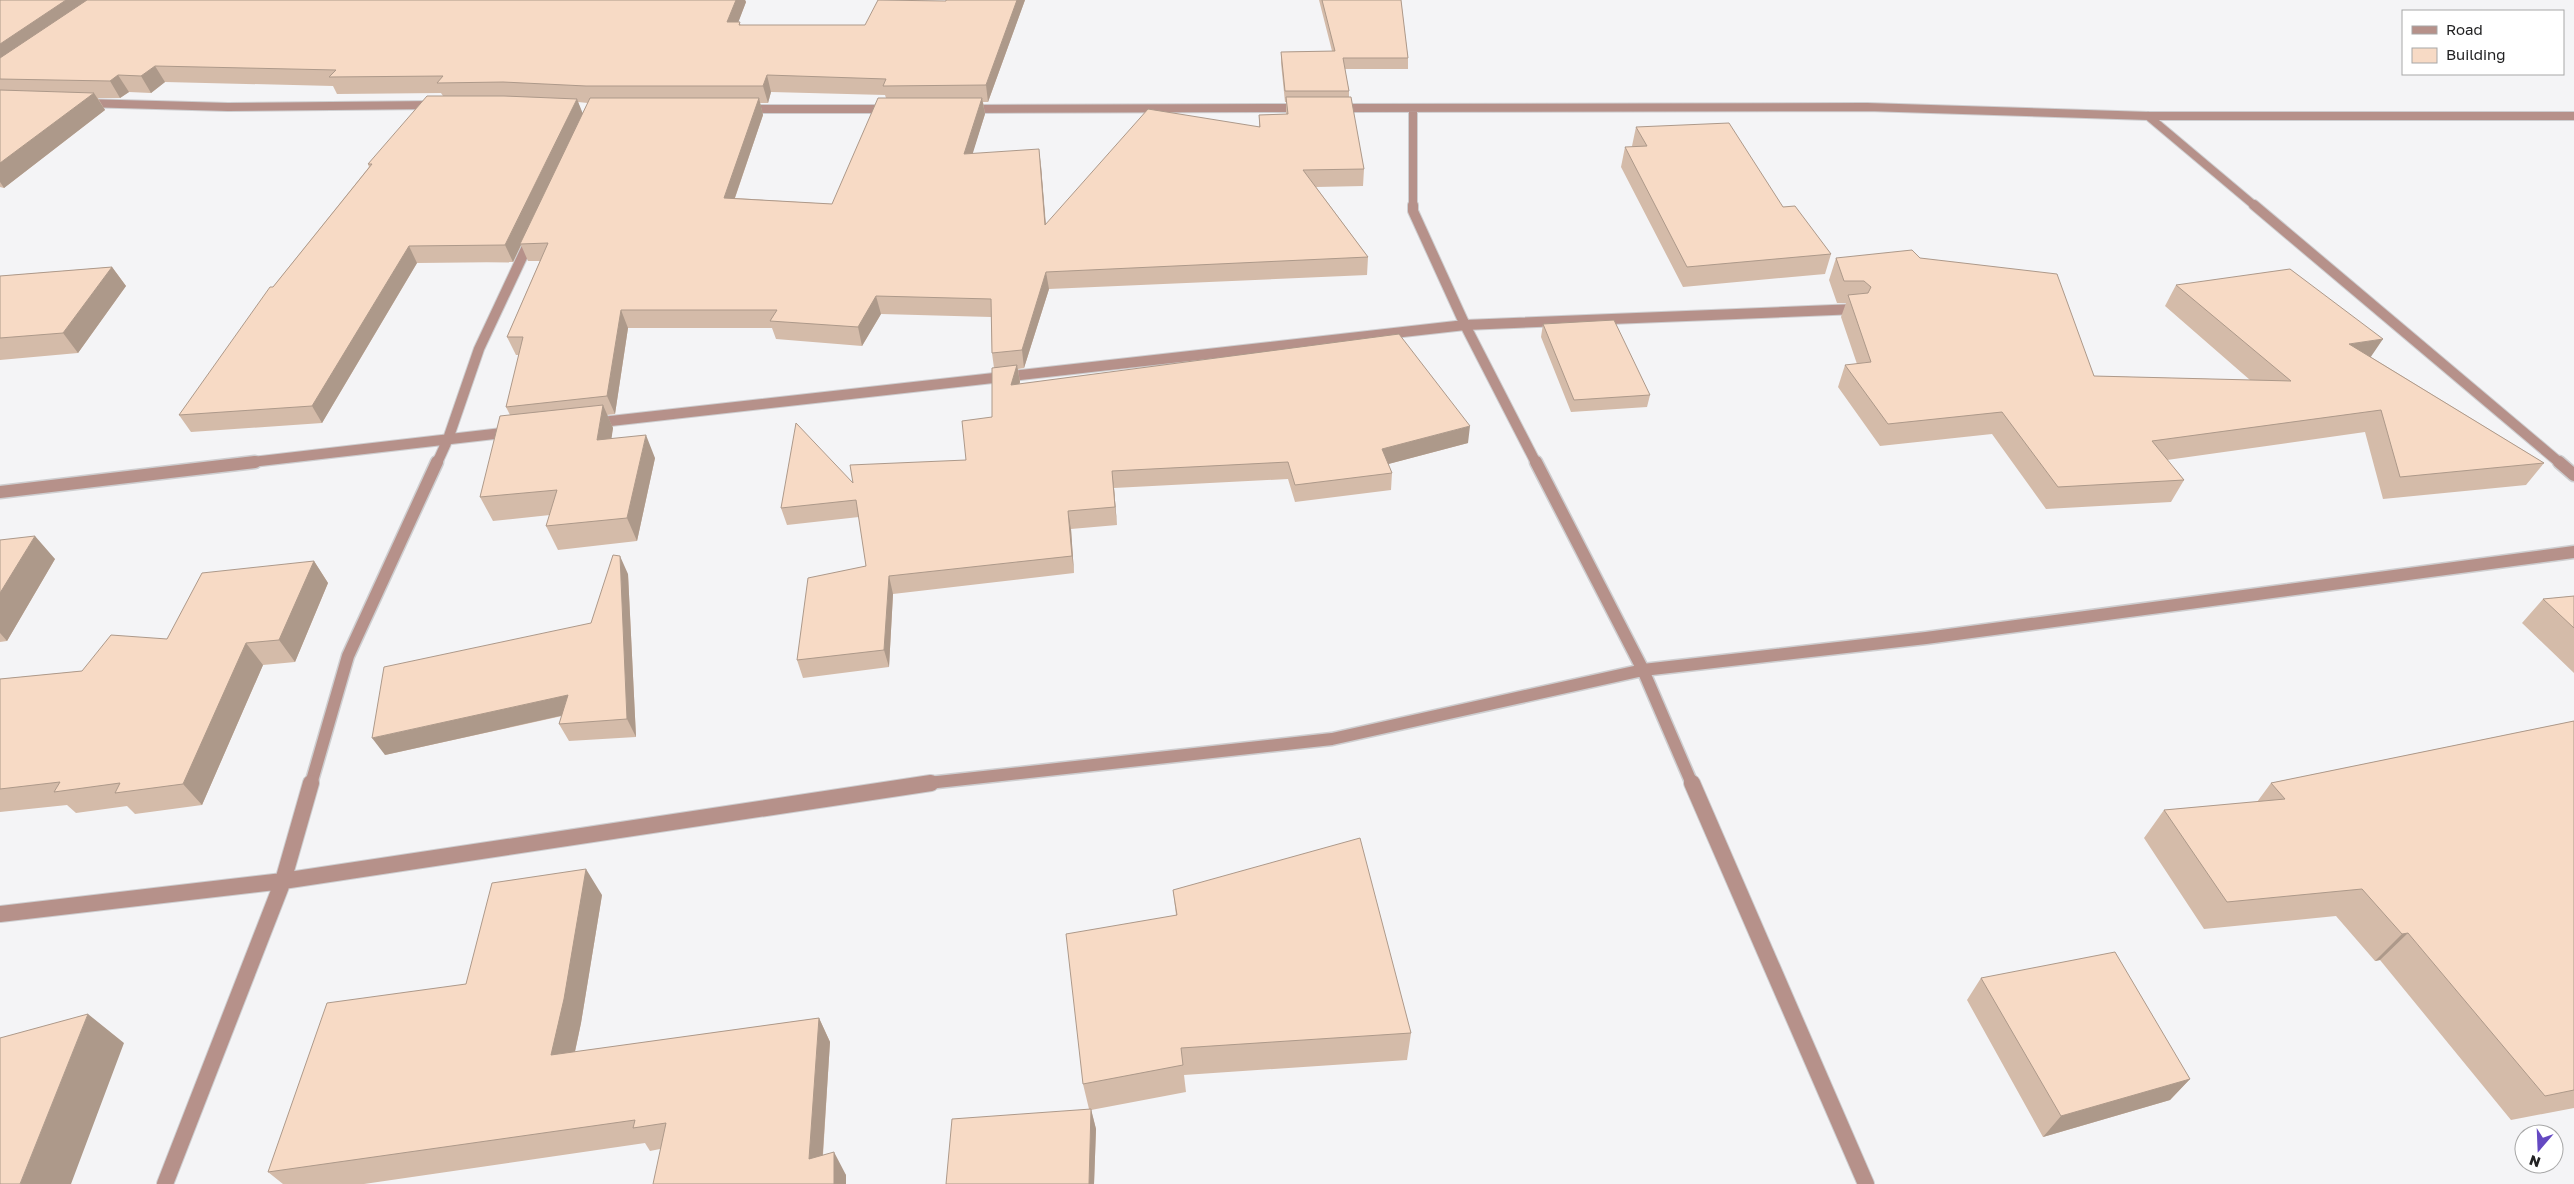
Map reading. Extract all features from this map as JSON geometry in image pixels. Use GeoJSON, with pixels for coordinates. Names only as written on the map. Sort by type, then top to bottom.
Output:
{"type":"FeatureCollection","features":[{"type":"Feature","properties":{"kind":"street"},"geometry":{"type":"LineString","coordinates":[[79,103],[228,107],[442,105]]}},
{"type":"Feature","properties":{"kind":"street"},"geometry":{"type":"LineString","coordinates":[[1324,108],[1867,107],[2148,116],[2574,116]]}},
{"type":"Feature","properties":{"kind":"street"},"geometry":{"type":"LineString","coordinates":[[958,109],[1314,108]]}},
{"type":"Feature","properties":{"kind":"street"},"geometry":{"type":"LineString","coordinates":[[1413,108],[1412,210],[1465,325],[1643,670],[1866,1184]]}},
{"type":"Feature","properties":{"kind":"street"},"geometry":{"type":"LineString","coordinates":[[740,109],[899,109]]}},
{"type":"Feature","properties":{"kind":"street"},"geometry":{"type":"LineString","coordinates":[[2148,116],[2574,475]]}},
{"type":"Feature","properties":{"kind":"street"},"geometry":{"type":"LineString","coordinates":[[166,1184],[283,881],[348,656],[448,439],[479,349],[538,225]]}},
{"type":"Feature","properties":{"kind":"street"},"geometry":{"type":"LineString","coordinates":[[586,424],[1465,325],[1856,309]]}},
{"type":"Feature","properties":{"kind":"street"},"geometry":{"type":"LineString","coordinates":[[0,492],[527,430]]}},
{"type":"Feature","properties":{"kind":"street"},"geometry":{"type":"LineString","coordinates":[[0,914],[283,881],[920,784],[1332,739],[1643,670],[1926,638],[2574,552]]}},
{"type":"Feature","properties":{"kind":"building"},"geometry":{"type":"Polygon","coordinates":[[[0,0],[66,0],[0,44],[0,0]]]}},
{"type":"Feature","properties":{"kind":"building"},"geometry":{"type":"Polygon","coordinates":[[[87,0],[736,0],[727,22],[740,22],[739,25],[865,25],[878,0],[1017,0],[986,85],[883,86],[886,79],[767,75],[763,86],[586,86],[503,82],[437,83],[443,76],[329,77],[336,70],[155,66],[141,76],[118,75],[110,81],[0,79],[0,58],[87,0]]]}},
{"type":"Feature","properties":{"kind":"building"},"geometry":{"type":"Polygon","coordinates":[[[1322,0],[1401,0],[1408,58],[1343,58],[1349,91],[1285,91],[1281,52],[1335,51],[1322,0]]]}},
{"type":"Feature","properties":{"kind":"building"},"geometry":{"type":"Polygon","coordinates":[[[0,90],[94,93],[0,163],[0,90]]]}},
{"type":"Feature","properties":{"kind":"building"},"geometry":{"type":"Polygon","coordinates":[[[427,96],[504,96],[577,99],[505,245],[409,246],[312,406],[179,415],[270,287],[273,287],[372,164],[368,164],[427,96]]]}},
{"type":"Feature","properties":{"kind":"building"},"geometry":{"type":"Polygon","coordinates":[[[1286,97],[1351,97],[1364,169],[1303,170],[1368,257],[1046,272],[1022,350],[992,353],[991,299],[876,296],[858,327],[770,321],[777,310],[621,310],[607,396],[506,407],[523,337],[507,337],[548,243],[520,244],[590,98],[759,98],[724,198],[832,204],[878,98],[982,98],[964,154],[1039,149],[1045,225],[1148,109],[1260,127],[1259,115],[1288,114],[1286,97]]]}},
{"type":"Feature","properties":{"kind":"building"},"geometry":{"type":"Polygon","coordinates":[[[1729,123],[1783,207],[1795,206],[1831,254],[1687,267],[1625,147],[1647,146],[1636,127],[1729,123]]]}},
{"type":"Feature","properties":{"kind":"building"},"geometry":{"type":"Polygon","coordinates":[[[1912,250],[1920,258],[2057,274],[2094,376],[2291,381],[2176,285],[2290,269],[2383,339],[2349,344],[2544,463],[2400,477],[2381,410],[2152,441],[2184,480],[2058,487],[2002,412],[1888,424],[1845,365],[1871,362],[1848,295],[1868,293],[1871,287],[1864,281],[1844,281],[1836,258],[1912,250]]]}},
{"type":"Feature","properties":{"kind":"building"},"geometry":{"type":"Polygon","coordinates":[[[112,267],[63,333],[0,338],[0,276],[112,267]]]}},
{"type":"Feature","properties":{"kind":"building"},"geometry":{"type":"Polygon","coordinates":[[[1614,320],[1650,395],[1574,400],[1543,324],[1614,320]]]}},
{"type":"Feature","properties":{"kind":"building"},"geometry":{"type":"Polygon","coordinates":[[[1399,334],[1470,426],[1382,449],[1392,473],[1295,485],[1288,462],[1112,471],[1115,507],[1068,511],[1072,556],[889,576],[884,650],[797,660],[808,578],[866,566],[856,500],[781,508],[796,423],[853,483],[850,465],[966,460],[962,421],[992,417],[992,368],[1017,365],[1011,385],[1399,334]]]}},
{"type":"Feature","properties":{"kind":"building"},"geometry":{"type":"Polygon","coordinates":[[[603,405],[597,440],[646,435],[627,518],[546,526],[557,490],[480,497],[500,416],[603,405]]]}},
{"type":"Feature","properties":{"kind":"building"},"geometry":{"type":"Polygon","coordinates":[[[35,536],[0,593],[0,540],[35,536]]]}},
{"type":"Feature","properties":{"kind":"building"},"geometry":{"type":"Polygon","coordinates":[[[613,555],[620,556],[627,719],[559,724],[568,695],[372,738],[384,667],[591,623],[613,555]]]}},
{"type":"Feature","properties":{"kind":"building"},"geometry":{"type":"Polygon","coordinates":[[[314,561],[279,640],[246,643],[183,784],[115,793],[120,783],[54,792],[60,782],[0,789],[0,679],[82,671],[111,635],[167,639],[202,573],[314,561]]]}},
{"type":"Feature","properties":{"kind":"building"},"geometry":{"type":"Polygon","coordinates":[[[2574,596],[2574,628],[2543,599],[2574,596]]]}},
{"type":"Feature","properties":{"kind":"building"},"geometry":{"type":"Polygon","coordinates":[[[2574,721],[2574,1090],[2545,1096],[2408,933],[2402,934],[2362,889],[2227,902],[2164,810],[2285,799],[2271,783],[2574,721]]]}},
{"type":"Feature","properties":{"kind":"building"},"geometry":{"type":"Polygon","coordinates":[[[1360,838],[1411,1033],[1181,1048],[1183,1065],[1083,1084],[1066,934],[1177,915],[1173,890],[1360,838]]]}},
{"type":"Feature","properties":{"kind":"building"},"geometry":{"type":"Polygon","coordinates":[[[586,869],[564,999],[551,1055],[819,1018],[809,1159],[834,1152],[834,1184],[653,1184],[666,1123],[633,1128],[635,1120],[268,1172],[327,1003],[466,984],[492,883],[586,869]]]}},
{"type":"Feature","properties":{"kind":"building"},"geometry":{"type":"Polygon","coordinates":[[[2115,952],[2190,1079],[2061,1116],[1981,978],[2115,952]]]}},
{"type":"Feature","properties":{"kind":"building"},"geometry":{"type":"Polygon","coordinates":[[[88,1014],[20,1184],[0,1184],[0,1038],[88,1014]]]}},
{"type":"Feature","properties":{"kind":"building"},"geometry":{"type":"Polygon","coordinates":[[[1091,1109],[1089,1184],[946,1184],[952,1119],[1091,1109]]]}}]}
